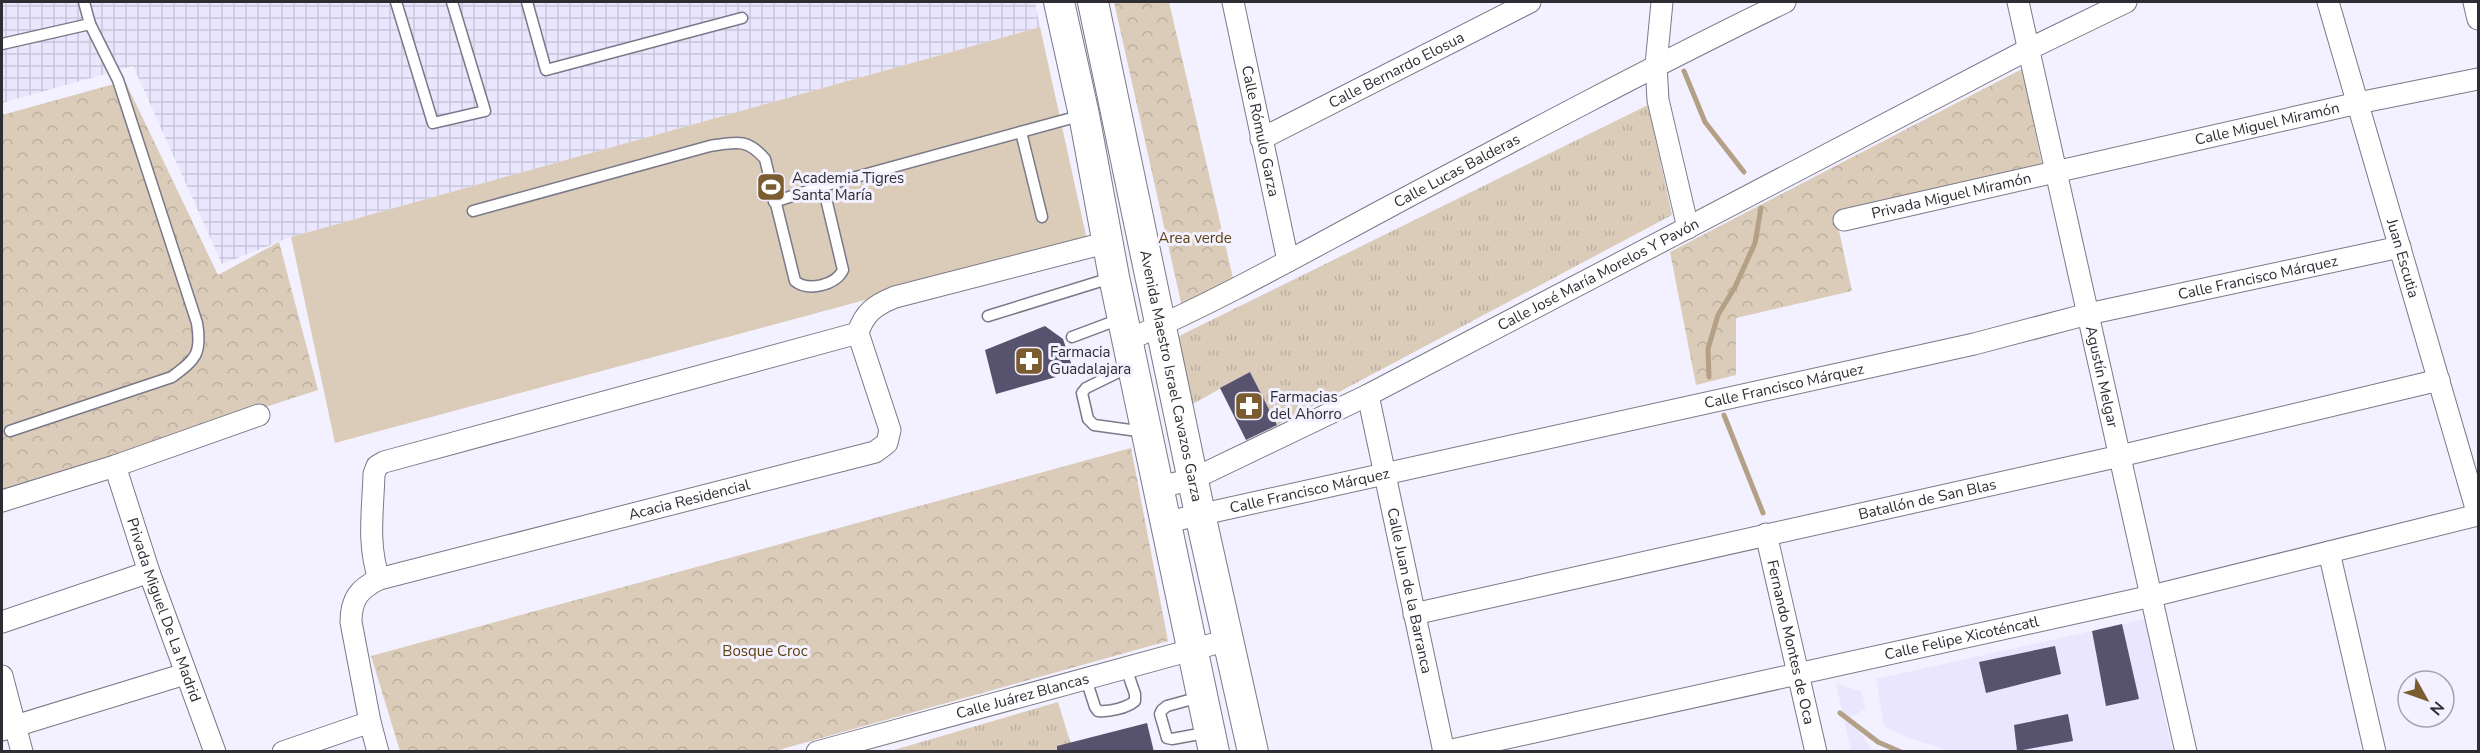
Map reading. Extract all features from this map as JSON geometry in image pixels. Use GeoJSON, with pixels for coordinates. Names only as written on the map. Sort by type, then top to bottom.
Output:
{"type":"FeatureCollection","features":[{"type":"Feature","properties":{"kind":"main road"},"geometry":{"type":"LineString","coordinates":[[1059,2],[1084,115],[1114,277],[1212,742]]}},
{"type":"Feature","properties":{"kind":"main road","name":"Avenida Maestro Israel Cavazos Garza"},"geometry":{"type":"LineString","coordinates":[[1093,2],[1200,514],[1253,752]]}},
{"type":"Feature","properties":{"kind":"street","name":"Calle Bernardo Elosua"},"geometry":{"type":"LineString","coordinates":[[1261,139],[1530,2]]}},
{"type":"Feature","properties":{"kind":"street"},"geometry":{"type":"LineString","coordinates":[[1662,2],[1656,65],[1660,111],[1688,228]]}},
{"type":"Feature","properties":{"kind":"street","name":"Calle Lucas Balderas"},"geometry":{"type":"LineString","coordinates":[[1129,341],[1288,261],[1656,65],[1785,2]]}},
{"type":"Feature","properties":{"kind":"street","name":"Agustín Melgar"},"geometry":{"type":"LineString","coordinates":[[2018,2],[2186,752]]}},
{"type":"Feature","properties":{"kind":"street","name":"Calle José María Morelos Y Pavón"},"geometry":{"type":"LineString","coordinates":[[1160,487],[1193,479],[1368,395],[2029,49],[2127,2]]}},
{"type":"Feature","properties":{"kind":"street","name":"Juan Escutia"},"geometry":{"type":"LineString","coordinates":[[2328,2],[2478,515]]}},
{"type":"Feature","properties":{"kind":"street"},"geometry":{"type":"LineString","coordinates":[[2474,2],[2478,19]]}},
{"type":"Feature","properties":{"kind":"street","name":"Calle Rómulo Garza"},"geometry":{"type":"LineString","coordinates":[[1241,5],[1261,139],[1288,261]]}},
{"type":"Feature","properties":{"kind":"street","name":"Calle Miguel Miramón"},"geometry":{"type":"LineString","coordinates":[[2056,171],[2358,103],[2478,79]]}},
{"type":"Feature","properties":{"kind":"street","name":"Privada Miguel Miramón"},"geometry":{"type":"LineString","coordinates":[[1844,220],[2056,171]]}},
{"type":"Feature","properties":{"kind":"street"},"geometry":{"type":"LineString","coordinates":[[378,752],[351,622],[351,609],[355,597],[363,588],[379,579],[372,558],[370,540],[374,474],[377,466],[384,462],[858,333],[862,321],[875,306],[894,297],[1109,242]]}},
{"type":"Feature","properties":{"kind":"street","name":"Calle Francisco Márquez"},"geometry":{"type":"LineString","coordinates":[[1167,522],[1974,344],[2088,314],[2400,247]]}},
{"type":"Feature","properties":{"kind":"street","name":"Acacia Residencial"},"geometry":{"type":"LineString","coordinates":[[379,579],[875,452],[887,442],[890,430],[858,333]]}},
{"type":"Feature","properties":{"kind":"street","name":"Batallón de San Blas"},"geometry":{"type":"LineString","coordinates":[[1414,614],[2120,456],[2439,380]]}},
{"type":"Feature","properties":{"kind":"street","name":"Calle Juan de la Barranca"},"geometry":{"type":"LineString","coordinates":[[1368,395],[1443,751]]}},
{"type":"Feature","properties":{"kind":"street"},"geometry":{"type":"LineString","coordinates":[[2,501],[115,466],[259,415]]}},
{"type":"Feature","properties":{"kind":"street","name":"Privada Miguel De La Madrid"},"geometry":{"type":"LineString","coordinates":[[115,466],[149,572],[215,752]]}},
{"type":"Feature","properties":{"kind":"street","name":"Calle Felipe Xicoténcatl"},"geometry":{"type":"LineString","coordinates":[[1443,751],[2152,596],[2478,515]]}},
{"type":"Feature","properties":{"kind":"street","name":"Fernando Montes de Oca"},"geometry":{"type":"LineString","coordinates":[[1766,534],[1816,752]]}},
{"type":"Feature","properties":{"kind":"street"},"geometry":{"type":"LineString","coordinates":[[2329,552],[2375,752]]}},
{"type":"Feature","properties":{"kind":"street"},"geometry":{"type":"LineString","coordinates":[[2,622],[149,572]]}},
{"type":"Feature","properties":{"kind":"street","name":"Calle Juárez Blancas"},"geometry":{"type":"LineString","coordinates":[[817,752],[1228,640]]}},
{"type":"Feature","properties":{"kind":"street"},"geometry":{"type":"LineString","coordinates":[[8,728],[185,674]]}},
{"type":"Feature","properties":{"kind":"street"},"geometry":{"type":"LineString","coordinates":[[2,676],[8,728],[22,752]]}},
{"type":"Feature","properties":{"kind":"street"},"geometry":{"type":"LineString","coordinates":[[283,752],[370,722]]}},
{"type":"Feature","properties":{"kind":"lane"},"geometry":{"type":"LineString","coordinates":[[9,432],[172,377],[191,363],[200,344],[197,323],[118,80],[90,24],[84,2]]}},
{"type":"Feature","properties":{"kind":"lane"},"geometry":{"type":"LineString","coordinates":[[396,2],[434,123],[485,111],[452,2]]}},
{"type":"Feature","properties":{"kind":"lane"},"geometry":{"type":"LineString","coordinates":[[528,2],[546,70],[742,18]]}},
{"type":"Feature","properties":{"kind":"lane"},"geometry":{"type":"LineString","coordinates":[[2,44],[90,24]]}},
{"type":"Feature","properties":{"kind":"lane"},"geometry":{"type":"LineString","coordinates":[[774,202],[823,186],[1084,115]]}},
{"type":"Feature","properties":{"kind":"lane"},"geometry":{"type":"LineString","coordinates":[[1021,132],[1042,217]]}},
{"type":"Feature","properties":{"kind":"lane"},"geometry":{"type":"LineString","coordinates":[[473,211],[710,146],[738,141],[754,147],[765,159],[795,281],[804,287],[834,282],[843,270],[823,186]]}},
{"type":"Feature","properties":{"kind":"lane"},"geometry":{"type":"LineString","coordinates":[[988,316],[1114,277]]}},
{"type":"Feature","properties":{"kind":"lane"},"geometry":{"type":"LineString","coordinates":[[1072,337],[1129,341]]}},
{"type":"Feature","properties":{"kind":"lane"},"geometry":{"type":"LineString","coordinates":[[1129,341],[1082,393],[1088,419],[1094,425],[1148,433]]}},
{"type":"Feature","properties":{"kind":"lane"},"geometry":{"type":"LineString","coordinates":[[1086,679],[1095,707],[1098,711],[1103,712],[1131,704],[1135,700],[1126,668]]}},
{"type":"Feature","properties":{"kind":"lane"},"geometry":{"type":"LineString","coordinates":[[1203,696],[1167,706],[1160,714],[1167,738],[1212,742]]}},
{"type":"Feature","properties":{"kind":"shaded area"},"geometry":{"type":"Polygon","coordinates":[[[2,2],[1035,2],[1040,27],[291,237],[222,264],[133,66],[2,103],[2,2]]]}},
{"type":"Feature","properties":{"kind":"shaded area"},"geometry":{"type":"Polygon","coordinates":[[[2145,619],[2172,751],[1950,751],[1906,737],[1884,726],[1876,679],[2145,619]]]}},
{"type":"Feature","properties":{"kind":"shaded area"},"geometry":{"type":"Polygon","coordinates":[[[1836,683],[1862,692],[1865,709],[1849,718],[1873,751],[1851,751],[1836,683]]]}},
{"type":"Feature","properties":{"kind":"green space","name":"Area verde"},"geometry":{"type":"Polygon","coordinates":[[[1114,2],[1169,2],[1233,278],[1182,307],[1114,2]]]}},
{"type":"Feature","properties":{"kind":"green space","name":"Academia Tigres Santa María"},"geometry":{"type":"Polygon","coordinates":[[[1040,27],[1087,240],[335,443],[291,237],[1040,27]]]}},
{"type":"Feature","properties":{"kind":"green space"},"geometry":{"type":"Polygon","coordinates":[[[2022,69],[2042,164],[1835,212],[1852,291],[1736,318],[1736,375],[1696,385],[1670,252],[2022,69]]]}},
{"type":"Feature","properties":{"kind":"green space"},"geometry":{"type":"Polygon","coordinates":[[[125,81],[218,275],[279,242],[318,390],[2,492],[2,115],[125,81]]]}},
{"type":"Feature","properties":{"kind":"green space"},"geometry":{"type":"Polygon","coordinates":[[[1648,105],[1672,215],[1277,425],[1250,372],[1193,404],[1177,337],[1648,105]]]}},
{"type":"Feature","properties":{"kind":"green space","name":"Bosque Croc"},"geometry":{"type":"Polygon","coordinates":[[[1131,448],[1168,641],[775,751],[400,751],[371,656],[1131,448]]]}},
{"type":"Feature","properties":{"kind":"green space"},"geometry":{"type":"Polygon","coordinates":[[[1058,702],[1073,751],[887,752],[1058,702]]]}},
{"type":"Feature","properties":{"kind":"building","name":"Farmacia Guadalajara"},"geometry":{"type":"Polygon","coordinates":[[[1045,326],[1063,339],[1074,372],[996,394],[985,350],[1045,326]]]}},
{"type":"Feature","properties":{"kind":"building","name":"Farmacias del Ahorro"},"geometry":{"type":"Polygon","coordinates":[[[1250,372],[1277,425],[1246,440],[1220,388],[1250,372]]]}},
{"type":"Feature","properties":{"kind":"building"},"geometry":{"type":"Polygon","coordinates":[[[2122,624],[2139,699],[2106,706],[2092,631],[2122,624]]]}},
{"type":"Feature","properties":{"kind":"building"},"geometry":{"type":"Polygon","coordinates":[[[2055,646],[2061,674],[1986,693],[1979,662],[2055,646]]]}},
{"type":"Feature","properties":{"kind":"building"},"geometry":{"type":"Polygon","coordinates":[[[2068,714],[2073,741],[2017,751],[2014,725],[2068,714]]]}},
{"type":"Feature","properties":{"kind":"building"},"geometry":{"type":"Polygon","coordinates":[[[1147,723],[1154,752],[1057,752],[1057,746],[1147,723]]]}},
{"type":"Feature","properties":{"kind":"waterway"},"geometry":{"type":"LineString","coordinates":[[1684,71],[1705,122],[1744,172]]}},
{"type":"Feature","properties":{"kind":"waterway"},"geometry":{"type":"LineString","coordinates":[[1709,377],[1708,349],[1718,315],[1735,287],[1755,243],[1761,208]]}},
{"type":"Feature","properties":{"kind":"waterway"},"geometry":{"type":"LineString","coordinates":[[1724,415],[1763,513]]}},
{"type":"Feature","properties":{"kind":"waterway"},"geometry":{"type":"LineString","coordinates":[[1840,713],[1878,742],[1901,752]]}},
{"type":"Feature","properties":{"kind":"place","name":"Academia Tigres Santa María"},"geometry":{"type":"Point","coordinates":[771,187]}},
{"type":"Feature","properties":{"kind":"place","name":"Farmacia Guadalajara"},"geometry":{"type":"Point","coordinates":[1029,361]}},
{"type":"Feature","properties":{"kind":"place","name":"Farmacias del Ahorro"},"geometry":{"type":"Point","coordinates":[1249,406]}}]}
